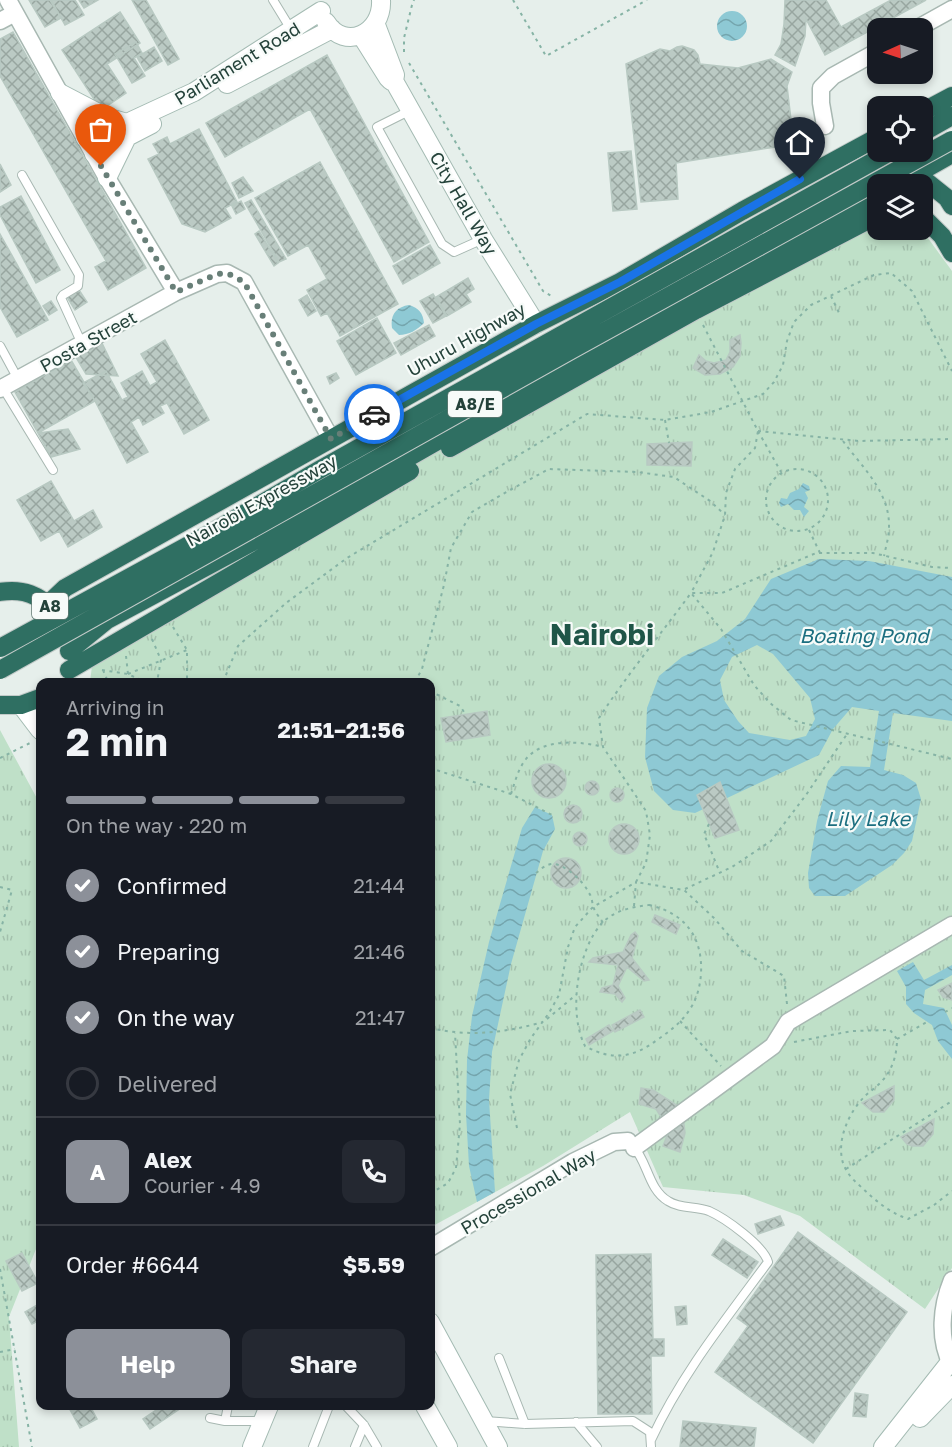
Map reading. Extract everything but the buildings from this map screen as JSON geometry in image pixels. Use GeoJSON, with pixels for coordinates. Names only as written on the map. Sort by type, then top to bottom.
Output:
{"type":"FeatureCollection","features":[{"type":"Feature","properties":{"kind":"highway"},"geometry":{"type":"LineString","coordinates":[[933,106],[952,96]]}},
{"type":"Feature","properties":{"kind":"highway"},"geometry":{"type":"LineString","coordinates":[[933,127],[952,116]]}},
{"type":"Feature","properties":{"kind":"highway","name":"Nairobi Expressway"},"geometry":{"type":"LineString","coordinates":[[0,670],[952,140]]}},
{"type":"Feature","properties":{"kind":"highway","name":"Uhuru Highway"},"geometry":{"type":"LineString","coordinates":[[48,604],[65,588],[536,324],[620,282],[742,211],[867,143]]}},
{"type":"Feature","properties":{"kind":"highway"},"geometry":{"type":"LineString","coordinates":[[917,174],[952,154]]}},
{"type":"Feature","properties":{"kind":"highway","name":"Nairobi Expressway"},"geometry":{"type":"LineString","coordinates":[[0,648],[211,533],[319,470],[872,162]]}},
{"type":"Feature","properties":{"kind":"highway"},"geometry":{"type":"LineString","coordinates":[[933,187],[947,198],[952,207]]}},
{"type":"Feature","properties":{"kind":"highway","name":"A8"},"geometry":{"type":"LineString","coordinates":[[64,674],[107,620],[392,467],[541,382],[867,203]]}},
{"type":"Feature","properties":{"kind":"highway"},"geometry":{"type":"LineString","coordinates":[[64,674],[423,463],[696,310],[867,221]]}},
{"type":"Feature","properties":{"kind":"highway"},"geometry":{"type":"LineString","coordinates":[[933,227],[942,236],[952,253]]}},
{"type":"Feature","properties":{"kind":"highway","name":"A8"},"geometry":{"type":"LineString","coordinates":[[1,590],[34,595],[48,604],[60,617],[67,634],[64,674]]}},
{"type":"Feature","properties":{"kind":"highway"},"geometry":{"type":"LineString","coordinates":[[0,705],[21,705],[36,699]]}},
{"type":"Feature","properties":{"kind":"street"},"geometry":{"type":"LineString","coordinates":[[321,5],[324,19],[332,29],[344,36],[368,30],[380,17],[381,0]]}},
{"type":"Feature","properties":{"kind":"street","name":"Parliament Road"},"geometry":{"type":"LineString","coordinates":[[94,154],[127,130],[194,92],[292,31],[321,5]]}},
{"type":"Feature","properties":{"kind":"street"},"geometry":{"type":"LineString","coordinates":[[933,20],[952,9]]}},
{"type":"Feature","properties":{"kind":"street"},"geometry":{"type":"LineString","coordinates":[[8,11],[60,93],[176,292]]}},
{"type":"Feature","properties":{"kind":"street","name":"Parliament Road"},"geometry":{"type":"LineString","coordinates":[[85,138],[127,130],[332,29]]}},
{"type":"Feature","properties":{"kind":"street","name":"City Hall Way"},"geometry":{"type":"LineString","coordinates":[[368,30],[387,78],[394,81],[483,239],[536,324]]}},
{"type":"Feature","properties":{"kind":"street"},"geometry":{"type":"LineString","coordinates":[[825,126],[820,103],[821,88],[833,76],[867,57]]}},
{"type":"Feature","properties":{"kind":"street"},"geometry":{"type":"LineString","coordinates":[[60,93],[127,130],[108,178]]}},
{"type":"Feature","properties":{"kind":"street","name":"Posta Street"},"geometry":{"type":"LineString","coordinates":[[7,385],[176,292],[217,274],[227,273],[244,282],[331,439]]}},
{"type":"Feature","properties":{"kind":"street"},"geometry":{"type":"LineString","coordinates":[[21,705],[35,737]]}},
{"type":"Feature","properties":{"kind":"street"},"geometry":{"type":"LineString","coordinates":[[773,1046],[788,1022],[952,925]]}},
{"type":"Feature","properties":{"kind":"street","name":"Processional Way"},"geometry":{"type":"LineString","coordinates":[[435,1245],[573,1162],[614,1143],[631,1144],[773,1046]]}},
{"type":"Feature","properties":{"kind":"street"},"geometry":{"type":"LineString","coordinates":[[884,1447],[951,1364],[944,1346],[942,1327],[948,1315],[947,1293],[952,1280]]}},
{"type":"Feature","properties":{"kind":"street"},"geometry":{"type":"LineString","coordinates":[[435,1331],[498,1447]]}},
{"type":"Feature","properties":{"kind":"street"},"geometry":{"type":"LineString","coordinates":[[897,1447],[923,1414],[952,1385]]}},
{"type":"Feature","properties":{"kind":"street"},"geometry":{"type":"LineString","coordinates":[[427,1410],[448,1447]]}},
{"type":"Feature","properties":{"kind":"street"},"geometry":{"type":"LineString","coordinates":[[252,1447],[267,1413]]}},
{"type":"Feature","properties":{"kind":"lane"},"geometry":{"type":"LineString","coordinates":[[273,0],[292,31]]}},
{"type":"Feature","properties":{"kind":"lane"},"geometry":{"type":"LineString","coordinates":[[411,110],[377,127],[442,244],[453,252],[483,239]]}},
{"type":"Feature","properties":{"kind":"lane"},"geometry":{"type":"LineString","coordinates":[[22,175],[79,275],[78,286],[61,298],[82,344]]}},
{"type":"Feature","properties":{"kind":"lane"},"geometry":{"type":"LineString","coordinates":[[0,346],[7,385],[53,470]]}},
{"type":"Feature","properties":{"kind":"lane"},"geometry":{"type":"LineString","coordinates":[[631,1144],[641,1155],[650,1180],[666,1200],[682,1207],[708,1211],[756,1244],[766,1254],[768,1262],[712,1336],[658,1424],[651,1443]]}},
{"type":"Feature","properties":{"kind":"lane"},"geometry":{"type":"LineString","coordinates":[[499,1358],[525,1424]]}},
{"type":"Feature","properties":{"kind":"lane"},"geometry":{"type":"LineString","coordinates":[[225,1421],[227,1410]]}},
{"type":"Feature","properties":{"kind":"lane"},"geometry":{"type":"LineString","coordinates":[[313,1447],[327,1410]]}},
{"type":"Feature","properties":{"kind":"lane"},"geometry":{"type":"LineString","coordinates":[[350,1410],[364,1425],[377,1447]]}},
{"type":"Feature","properties":{"kind":"lane"},"geometry":{"type":"LineString","coordinates":[[210,1418],[225,1421],[267,1413]]}},
{"type":"Feature","properties":{"kind":"lane"},"geometry":{"type":"LineString","coordinates":[[484,1421],[525,1424],[633,1421],[650,1432],[651,1443]]}},
{"type":"Feature","properties":{"kind":"lane"},"geometry":{"type":"LineString","coordinates":[[576,1422],[597,1447]]}},
{"type":"Feature","properties":{"kind":"lane"},"geometry":{"type":"LineString","coordinates":[[355,1447],[364,1425]]}},
{"type":"Feature","properties":{"kind":"path"},"geometry":{"type":"LineString","coordinates":[[414,0],[404,38],[405,56],[543,291],[555,299]]}},
{"type":"Feature","properties":{"kind":"path"},"geometry":{"type":"LineString","coordinates":[[513,0],[546,56],[647,0]]}},
{"type":"Feature","properties":{"kind":"path"},"geometry":{"type":"LineString","coordinates":[[225,678],[238,646],[286,603],[347,558],[587,414],[665,420],[711,412],[763,394],[774,382],[783,365],[787,341],[794,322],[812,305],[874,274],[891,273],[912,291],[952,371]]}},
{"type":"Feature","properties":{"kind":"path"},"geometry":{"type":"LineString","coordinates":[[831,296],[840,315]]}},
{"type":"Feature","properties":{"kind":"path"},"geometry":{"type":"LineString","coordinates":[[696,310],[742,402],[781,472]]}},
{"type":"Feature","properties":{"kind":"path"},"geometry":{"type":"LineString","coordinates":[[665,420],[669,443]]}},
{"type":"Feature","properties":{"kind":"path"},"geometry":{"type":"LineString","coordinates":[[758,431],[859,441],[952,439]]}},
{"type":"Feature","properties":{"kind":"path"},"geometry":{"type":"LineString","coordinates":[[634,907],[636,882],[646,863],[650,835],[646,811],[603,747],[598,718],[691,593],[713,552],[725,515],[726,493],[735,469],[755,448],[758,431]]}},
{"type":"Feature","properties":{"kind":"path"},"geometry":{"type":"LineString","coordinates":[[843,440],[876,482],[886,503],[889,527],[884,556]]}},
{"type":"Feature","properties":{"kind":"path"},"geometry":{"type":"LineString","coordinates":[[796,468],[807,470],[816,475],[828,493],[825,513],[809,530],[791,531],[781,528],[768,512],[765,502],[766,492],[770,483],[781,472],[796,468]]}},
{"type":"Feature","properties":{"kind":"path"},"geometry":{"type":"LineString","coordinates":[[418,678],[444,585],[451,548],[472,512],[549,469],[637,472],[674,477],[710,501],[725,515]]}},
{"type":"Feature","properties":{"kind":"path"},"geometry":{"type":"LineString","coordinates":[[809,530],[820,553]]}},
{"type":"Feature","properties":{"kind":"path"},"geometry":{"type":"LineString","coordinates":[[691,593],[722,593],[816,553],[873,553],[932,567],[952,568]]}},
{"type":"Feature","properties":{"kind":"path"},"geometry":{"type":"LineString","coordinates":[[691,593],[721,629],[754,685],[770,703],[791,720],[952,759]]}},
{"type":"Feature","properties":{"kind":"path"},"geometry":{"type":"LineString","coordinates":[[165,614],[187,650],[187,678]]}},
{"type":"Feature","properties":{"kind":"path"},"geometry":{"type":"LineString","coordinates":[[146,625],[161,660],[159,678]]}},
{"type":"Feature","properties":{"kind":"path"},"geometry":{"type":"LineString","coordinates":[[128,674],[187,650]]}},
{"type":"Feature","properties":{"kind":"path"},"geometry":{"type":"LineString","coordinates":[[106,678],[103,670],[128,674],[136,678]]}},
{"type":"Feature","properties":{"kind":"path"},"geometry":{"type":"LineString","coordinates":[[128,674],[128,678]]}},
{"type":"Feature","properties":{"kind":"path"},"geometry":{"type":"LineString","coordinates":[[435,694],[460,706],[464,712]]}},
{"type":"Feature","properties":{"kind":"path"},"geometry":{"type":"LineString","coordinates":[[684,890],[720,873],[771,841],[806,795],[847,734]]}},
{"type":"Feature","properties":{"kind":"path"},"geometry":{"type":"LineString","coordinates":[[0,758],[35,737]]}},
{"type":"Feature","properties":{"kind":"path"},"geometry":{"type":"LineString","coordinates":[[511,794],[516,775],[526,758],[540,748],[585,742],[603,747]]}},
{"type":"Feature","properties":{"kind":"path"},"geometry":{"type":"LineString","coordinates":[[435,770],[511,794],[552,815]]}},
{"type":"Feature","properties":{"kind":"path"},"geometry":{"type":"LineString","coordinates":[[709,824],[704,834],[720,873]]}},
{"type":"Feature","properties":{"kind":"path"},"geometry":{"type":"LineString","coordinates":[[537,873],[544,866],[560,865],[584,884],[591,895],[593,907],[603,923]]}},
{"type":"Feature","properties":{"kind":"path"},"geometry":{"type":"LineString","coordinates":[[517,1128],[510,1094],[519,1060],[560,994],[568,947],[575,927],[593,907],[636,882],[684,890],[714,918],[742,951],[784,976],[788,1022]]}},
{"type":"Feature","properties":{"kind":"path"},"geometry":{"type":"LineString","coordinates":[[0,887],[12,890],[0,932]]}},
{"type":"Feature","properties":{"kind":"path"},"geometry":{"type":"LineString","coordinates":[[649,905],[674,914],[698,941],[701,962],[700,985],[692,1007],[680,1021],[647,1048],[626,1056],[598,1053],[585,1046],[581,1038],[577,1011],[579,978],[587,948],[603,923],[621,910],[634,907],[649,905]]}},
{"type":"Feature","properties":{"kind":"path"},"geometry":{"type":"LineString","coordinates":[[435,1029],[465,1035],[508,1031],[542,1023],[578,993]]}},
{"type":"Feature","properties":{"kind":"path"},"geometry":{"type":"LineString","coordinates":[[945,1012],[952,1008]]}},
{"type":"Feature","properties":{"kind":"path"},"geometry":{"type":"LineString","coordinates":[[680,1021],[731,1077]]}},
{"type":"Feature","properties":{"kind":"path"},"geometry":{"type":"LineString","coordinates":[[897,1039],[927,1022]]}},
{"type":"Feature","properties":{"kind":"path"},"geometry":{"type":"LineString","coordinates":[[773,1046],[852,1031],[890,1030],[897,1039],[897,1056],[883,1080],[852,1112],[844,1130],[843,1163],[851,1178],[875,1200],[893,1214],[908,1219],[934,1205],[952,1191]]}},
{"type":"Feature","properties":{"kind":"path"},"geometry":{"type":"LineString","coordinates":[[435,1191],[448,1183],[456,1168],[460,1124],[455,1033]]}},
{"type":"Feature","properties":{"kind":"path"},"geometry":{"type":"LineString","coordinates":[[846,1168],[952,1101]]}},
{"type":"Feature","properties":{"kind":"path"},"geometry":{"type":"LineString","coordinates":[[0,1269],[32,1447]]}},
{"type":"Feature","properties":{"kind":"path"},"geometry":{"type":"LineString","coordinates":[[0,1352],[15,1349]]}},
{"type":"Feature","properties":{"kind":"green space"},"geometry":{"type":"Polygon","coordinates":[[[867,221],[867,240],[929,240],[952,271],[952,1268],[925,1309],[800,1216],[744,1195],[663,1187],[630,1112],[543,1166],[435,1225],[435,678],[90,678],[93,658],[449,443],[867,221]]]}},
{"type":"Feature","properties":{"kind":"green space"},"geometry":{"type":"Polygon","coordinates":[[[0,730],[36,797],[36,1249],[9,1317],[19,1447],[0,1447],[0,730]]]}},
{"type":"Feature","properties":{"kind":"water"},"geometry":{"type":"Polygon","coordinates":[[[732,11],[743,15],[747,26],[743,37],[732,41],[721,37],[717,26],[721,15],[732,11]]]}},
{"type":"Feature","properties":{"kind":"water"},"geometry":{"type":"Polygon","coordinates":[[[409,305],[420,311],[424,323],[413,332],[399,335],[392,328],[393,316],[395,312],[409,305]]]}},
{"type":"Feature","properties":{"kind":"water"},"geometry":{"type":"Polygon","coordinates":[[[803,483],[809,486],[810,490],[805,492],[808,498],[804,507],[809,511],[804,517],[800,510],[794,510],[788,504],[781,507],[779,503],[781,498],[787,499],[790,493],[799,489],[803,483]]]}},
{"type":"Feature","properties":{"kind":"water","name":"Boating Pond"},"geometry":{"type":"Polygon","coordinates":[[[819,559],[869,561],[952,577],[952,721],[893,713],[884,770],[903,775],[916,783],[921,799],[912,841],[892,865],[845,896],[815,896],[809,888],[808,873],[817,821],[828,781],[841,766],[870,767],[879,711],[852,707],[833,729],[819,755],[695,813],[673,810],[654,791],[645,757],[647,708],[659,676],[682,657],[717,641],[745,619],[771,579],[819,559]],[[757,645],[732,657],[720,680],[724,700],[749,733],[790,740],[806,736],[815,719],[810,698],[773,654],[757,645]]]}},
{"type":"Feature","properties":{"kind":"water"},"geometry":{"type":"Polygon","coordinates":[[[535,807],[552,815],[555,829],[543,851],[511,964],[492,1052],[489,1100],[495,1192],[477,1202],[469,1166],[466,1114],[467,1060],[472,1016],[489,942],[522,828],[535,807]]]}},
{"type":"Feature","properties":{"kind":"water"},"geometry":{"type":"Polygon","coordinates":[[[913,962],[924,980],[952,965],[952,975],[925,990],[923,1004],[944,1008],[952,1025],[952,1059],[938,1041],[932,1025],[914,1013],[906,1004],[906,987],[897,971],[913,962]]]}},
{"type":"Feature","properties":{"kind":"way so far"},"geometry":{"type":"LineString","coordinates":[[101,166],[176,292],[217,274],[233,274],[244,282],[331,439],[374,414]]}},
{"type":"Feature","properties":{"kind":"district","name":"Nairobi"},"geometry":{"type":"Point","coordinates":[602,634]}},
{"type":"Feature","properties":{"kind":"route"},"geometry":{"type":"LineString","coordinates":[[374,414],[536,324],[620,282],[800,179]]}},
{"type":"Feature","properties":{"kind":"water label","name":"Lily Lake"},"geometry":{"type":"Point","coordinates":[868,818]}}]}
